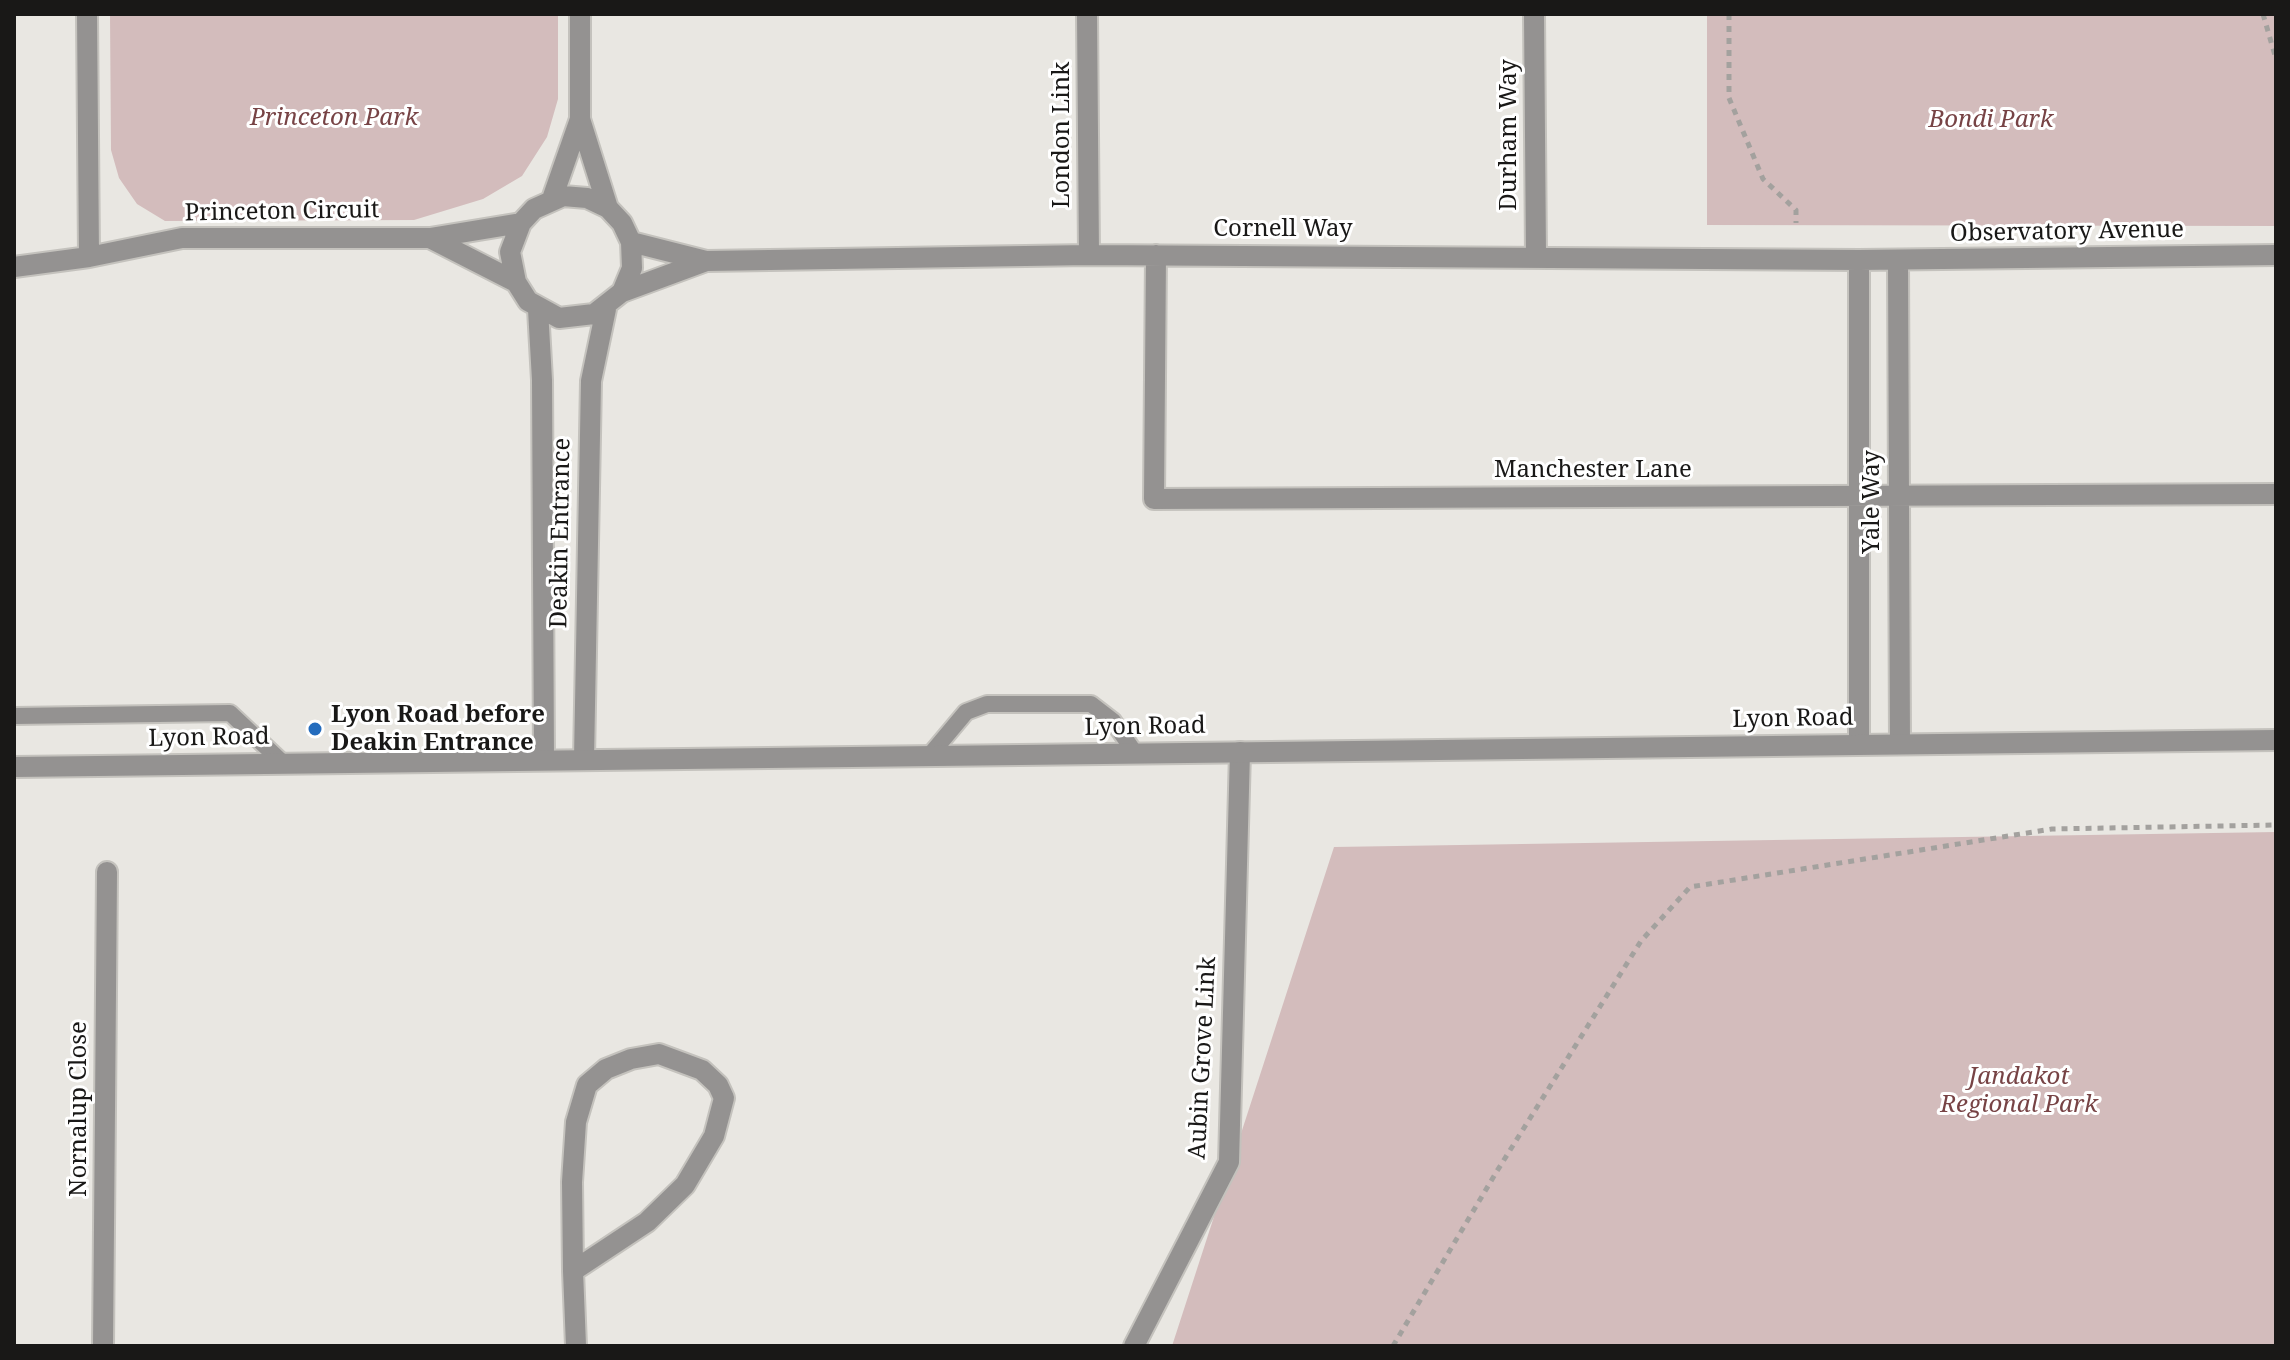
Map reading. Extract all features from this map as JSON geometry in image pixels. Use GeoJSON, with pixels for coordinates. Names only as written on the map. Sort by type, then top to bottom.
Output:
{"type":"FeatureCollection","features":[{"type":"Feature","properties":{"kind":"street"},"geometry":{"type":"LineString","coordinates":[[87,14],[89,257]]}},
{"type":"Feature","properties":{"kind":"street"},"geometry":{"type":"LineString","coordinates":[[580,14],[580,119],[608,208]]}},
{"type":"Feature","properties":{"kind":"street","name":"London Link"},"geometry":{"type":"LineString","coordinates":[[1087,14],[1089,255]]}},
{"type":"Feature","properties":{"kind":"street","name":"Durham Way"},"geometry":{"type":"LineString","coordinates":[[1534,14],[1536,256]]}},
{"type":"Feature","properties":{"kind":"street"},"geometry":{"type":"LineString","coordinates":[[552,199],[580,119]]}},
{"type":"Feature","properties":{"kind":"street"},"geometry":{"type":"LineString","coordinates":[[587,198],[608,208],[622,223],[631,242],[632,268],[622,292],[606,309],[571,319],[538,309],[516,282],[510,252],[521,223],[534,209],[552,199],[587,198]]}},
{"type":"Feature","properties":{"kind":"street","name":"Princeton Circuit"},"geometry":{"type":"LineString","coordinates":[[14,267],[89,257],[182,238],[430,238],[521,223]]}},
{"type":"Feature","properties":{"kind":"street","name":"Princeton Circuit"},"geometry":{"type":"LineString","coordinates":[[430,238],[516,282]]}},
{"type":"Feature","properties":{"kind":"street","name":"Cornell Way"},"geometry":{"type":"LineString","coordinates":[[631,242],[706,261],[1089,255],[1859,260]]}},
{"type":"Feature","properties":{"kind":"street","name":"Manchester Lane"},"geometry":{"type":"LineString","coordinates":[[1156,255],[1154,499],[2276,494]]}},
{"type":"Feature","properties":{"kind":"street","name":"Observatory Avenue"},"geometry":{"type":"LineString","coordinates":[[1859,260],[2276,255]]}},
{"type":"Feature","properties":{"kind":"street","name":"Yale Way"},"geometry":{"type":"LineString","coordinates":[[1859,260],[1859,744]]}},
{"type":"Feature","properties":{"kind":"street","name":"Yale Way"},"geometry":{"type":"LineString","coordinates":[[1898,260],[1900,744]]}},
{"type":"Feature","properties":{"kind":"street","name":"Cornell Way"},"geometry":{"type":"LineString","coordinates":[[622,292],[706,261]]}},
{"type":"Feature","properties":{"kind":"street","name":"Deakin Entrance"},"geometry":{"type":"LineString","coordinates":[[538,309],[542,380],[544,759]]}},
{"type":"Feature","properties":{"kind":"street","name":"Deakin Entrance"},"geometry":{"type":"LineString","coordinates":[[584,759],[591,381],[606,309]]}},
{"type":"Feature","properties":{"kind":"street","name":"Lyon Road"},"geometry":{"type":"LineString","coordinates":[[14,767],[2276,740]]}},
{"type":"Feature","properties":{"kind":"street","name":"Aubin Grove Link"},"geometry":{"type":"LineString","coordinates":[[1134,1346],[1229,1162],[1240,752]]}},
{"type":"Feature","properties":{"kind":"street","name":"Nornalup Close"},"geometry":{"type":"LineString","coordinates":[[103,1346],[107,872]]}},
{"type":"Feature","properties":{"kind":"street"},"geometry":{"type":"LineString","coordinates":[[573,1271],[647,1222],[685,1185],[714,1136],[724,1098],[718,1085],[702,1070],[659,1054],[619,1064],[587,1085],[576,1122],[572,1182],[573,1271],[576,1346]]}},
{"type":"Feature","properties":{"kind":"lane"},"geometry":{"type":"LineString","coordinates":[[930,755],[966,712],[987,704],[1091,704],[1113,721],[1135,753]]}},
{"type":"Feature","properties":{"kind":"lane"},"geometry":{"type":"LineString","coordinates":[[14,716],[230,713],[283,763]]}},
{"type":"Feature","properties":{"kind":"path"},"geometry":{"type":"LineString","coordinates":[[1729,14],[1729,98],[1763,179],[1796,210],[1796,223]]}},
{"type":"Feature","properties":{"kind":"path"},"geometry":{"type":"LineString","coordinates":[[2263,14],[2276,59]]}},
{"type":"Feature","properties":{"kind":"path"},"geometry":{"type":"LineString","coordinates":[[1393,1346],[1497,1171],[1641,941],[1690,887],[2052,829],[2276,825]]}},
{"type":"Feature","properties":{"kind":"green space","name":"Princeton Park"},"geometry":{"type":"Polygon","coordinates":[[[110,14],[558,14],[558,99],[547,137],[522,176],[483,199],[414,220],[165,221],[137,204],[119,178],[111,150],[110,14]]]}},
{"type":"Feature","properties":{"kind":"green space","name":"Bondi Park"},"geometry":{"type":"Polygon","coordinates":[[[1707,14],[2276,14],[2276,226],[1707,225],[1707,14]]]}},
{"type":"Feature","properties":{"kind":"green space","name":"Jandakot Regional Park"},"geometry":{"type":"Polygon","coordinates":[[[2276,832],[2276,1346],[1172,1346],[1334,847],[2276,832]]]}},
{"type":"Feature","properties":{"kind":"place","name":"Lyon Road before Deakin Entrance"},"geometry":{"type":"Point","coordinates":[315,729]}}]}
